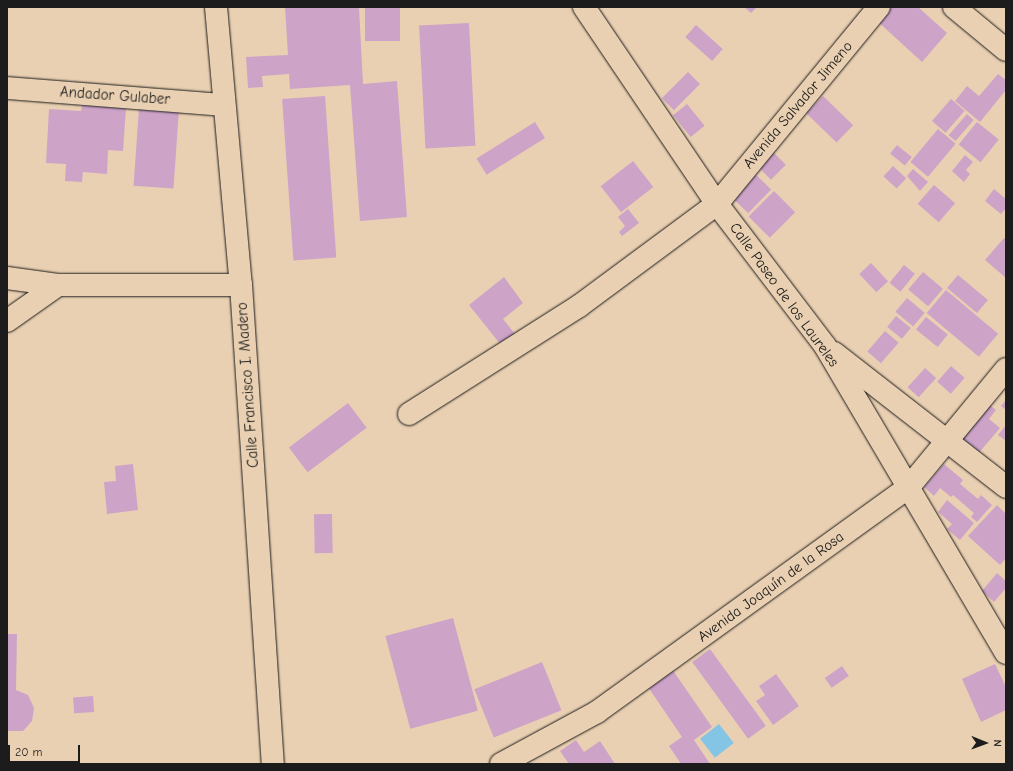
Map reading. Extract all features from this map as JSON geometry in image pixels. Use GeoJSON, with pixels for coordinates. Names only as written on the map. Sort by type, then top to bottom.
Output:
{"type":"FeatureCollection","features":[{"type":"Feature","properties":{"kind":"street","name":"Calle Francisco I. Madero"},"geometry":{"type":"LineString","coordinates":[[216,7],[223,104],[241,285],[273,764]]}},
{"type":"Feature","properties":{"kind":"street","name":"Avenida Salvador Jimeno"},"geometry":{"type":"LineString","coordinates":[[409,414],[579,306],[717,204],[879,7]]}},
{"type":"Feature","properties":{"kind":"street"},"geometry":{"type":"LineString","coordinates":[[954,7],[1006,50]]}},
{"type":"Feature","properties":{"kind":"street","name":"Calle Paseo de los Laureles"},"geometry":{"type":"LineString","coordinates":[[586,8],[717,204],[825,346],[1006,653]]}},
{"type":"Feature","properties":{"kind":"street","name":"Andador Gulaber"},"geometry":{"type":"LineString","coordinates":[[7,88],[223,104]]}},
{"type":"Feature","properties":{"kind":"street"},"geometry":{"type":"LineString","coordinates":[[7,278],[58,285],[241,285]]}},
{"type":"Feature","properties":{"kind":"street"},"geometry":{"type":"LineString","coordinates":[[7,321],[58,285]]}},
{"type":"Feature","properties":{"kind":"street"},"geometry":{"type":"LineString","coordinates":[[825,346],[949,441],[1006,487]]}},
{"type":"Feature","properties":{"kind":"street","name":"Avenida Joaquín de la Rosa"},"geometry":{"type":"LineString","coordinates":[[501,764],[597,712],[908,488],[949,441],[1006,369]]}},
{"type":"Feature","properties":{"kind":"water"},"geometry":{"type":"Polygon","coordinates":[[[719,724],[734,743],[715,758],[700,739],[719,724]]]}},
{"type":"Feature","properties":{"kind":"building"},"geometry":{"type":"Polygon","coordinates":[[[285,7],[359,7],[363,84],[397,81],[407,217],[360,221],[350,85],[290,89],[289,74],[262,76],[263,87],[248,88],[246,57],[288,55],[285,7]]]}},
{"type":"Feature","properties":{"kind":"building"},"geometry":{"type":"Polygon","coordinates":[[[365,7],[400,7],[400,41],[365,41],[365,7]]]}},
{"type":"Feature","properties":{"kind":"building"},"geometry":{"type":"Polygon","coordinates":[[[744,7],[757,7],[751,13],[744,7]]]}},
{"type":"Feature","properties":{"kind":"building"},"geometry":{"type":"Polygon","coordinates":[[[887,7],[918,7],[947,33],[922,62],[876,20],[887,7]]]}},
{"type":"Feature","properties":{"kind":"building"},"geometry":{"type":"Polygon","coordinates":[[[469,23],[475,146],[426,148],[419,26],[469,23]]]}},
{"type":"Feature","properties":{"kind":"building"},"geometry":{"type":"Polygon","coordinates":[[[696,25],[723,49],[712,61],[685,37],[696,25]]]}},
{"type":"Feature","properties":{"kind":"building"},"geometry":{"type":"Polygon","coordinates":[[[688,72],[700,84],[674,110],[662,98],[688,72]]]}},
{"type":"Feature","properties":{"kind":"building"},"geometry":{"type":"Polygon","coordinates":[[[998,74],[1006,80],[1006,90],[980,122],[955,101],[967,86],[979,96],[998,74]]]}},
{"type":"Feature","properties":{"kind":"building"},"geometry":{"type":"Polygon","coordinates":[[[325,96],[336,258],[293,261],[282,99],[325,96]]]}},
{"type":"Feature","properties":{"kind":"building"},"geometry":{"type":"Polygon","coordinates":[[[823,96],[853,125],[837,142],[806,113],[823,96]]]}},
{"type":"Feature","properties":{"kind":"building"},"geometry":{"type":"Polygon","coordinates":[[[951,99],[965,111],[946,133],[932,121],[951,99]]]}},
{"type":"Feature","properties":{"kind":"building"},"geometry":{"type":"Polygon","coordinates":[[[687,104],[705,126],[691,137],[673,115],[687,104]]]}},
{"type":"Feature","properties":{"kind":"building"},"geometry":{"type":"Polygon","coordinates":[[[82,105],[126,108],[123,151],[108,150],[107,174],[83,172],[82,182],[65,181],[66,164],[46,163],[49,109],[81,111],[82,105]]]}},
{"type":"Feature","properties":{"kind":"building"},"geometry":{"type":"Polygon","coordinates":[[[139,108],[179,111],[173,189],[134,186],[139,108]]]}},
{"type":"Feature","properties":{"kind":"building"},"geometry":{"type":"Polygon","coordinates":[[[967,114],[974,120],[955,141],[949,135],[967,114]]]}},
{"type":"Feature","properties":{"kind":"building"},"geometry":{"type":"Polygon","coordinates":[[[535,122],[545,138],[487,175],[476,159],[535,122]]]}},
{"type":"Feature","properties":{"kind":"building"},"geometry":{"type":"Polygon","coordinates":[[[977,122],[999,140],[981,162],[959,145],[977,122]]]}},
{"type":"Feature","properties":{"kind":"building"},"geometry":{"type":"Polygon","coordinates":[[[938,129],[956,144],[928,177],[910,162],[938,129]]]}},
{"type":"Feature","properties":{"kind":"building"},"geometry":{"type":"Polygon","coordinates":[[[897,145],[912,157],[905,166],[890,154],[897,145]]]}},
{"type":"Feature","properties":{"kind":"building"},"geometry":{"type":"Polygon","coordinates":[[[771,150],[786,165],[771,180],[756,165],[771,150]]]}},
{"type":"Feature","properties":{"kind":"building"},"geometry":{"type":"Polygon","coordinates":[[[965,155],[973,162],[966,170],[970,174],[964,182],[952,171],[965,155]]]}},
{"type":"Feature","properties":{"kind":"building"},"geometry":{"type":"Polygon","coordinates":[[[633,161],[653,187],[621,212],[601,186],[633,161]]]}},
{"type":"Feature","properties":{"kind":"building"},"geometry":{"type":"Polygon","coordinates":[[[893,166],[906,178],[897,189],[883,176],[893,166]]]}},
{"type":"Feature","properties":{"kind":"building"},"geometry":{"type":"Polygon","coordinates":[[[913,169],[928,182],[920,191],[907,176],[913,169]]]}},
{"type":"Feature","properties":{"kind":"building"},"geometry":{"type":"Polygon","coordinates":[[[751,170],[771,189],[748,213],[728,194],[751,170]]]}},
{"type":"Feature","properties":{"kind":"building"},"geometry":{"type":"Polygon","coordinates":[[[934,185],[955,203],[939,222],[918,204],[934,185]]]}},
{"type":"Feature","properties":{"kind":"building"},"geometry":{"type":"Polygon","coordinates":[[[994,189],[1006,199],[1006,208],[1001,214],[985,201],[994,189]]]}},
{"type":"Feature","properties":{"kind":"building"},"geometry":{"type":"Polygon","coordinates":[[[774,191],[795,212],[770,238],[749,216],[774,191]]]}},
{"type":"Feature","properties":{"kind":"building"},"geometry":{"type":"Polygon","coordinates":[[[628,209],[639,223],[622,236],[619,232],[625,226],[618,217],[628,209]]]}},
{"type":"Feature","properties":{"kind":"building"},"geometry":{"type":"Polygon","coordinates":[[[1004,238],[1006,240],[1006,278],[985,260],[1004,238]]]}},
{"type":"Feature","properties":{"kind":"building"},"geometry":{"type":"Polygon","coordinates":[[[871,263],[888,281],[876,292],[859,274],[871,263]]]}},
{"type":"Feature","properties":{"kind":"building"},"geometry":{"type":"Polygon","coordinates":[[[904,265],[915,274],[900,292],[890,283],[904,265]]]}},
{"type":"Feature","properties":{"kind":"building"},"geometry":{"type":"Polygon","coordinates":[[[923,272],[943,289],[928,306],[908,290],[923,272]]]}},
{"type":"Feature","properties":{"kind":"building"},"geometry":{"type":"Polygon","coordinates":[[[958,275],[988,300],[977,313],[947,288],[958,275]]]}},
{"type":"Feature","properties":{"kind":"building"},"geometry":{"type":"Polygon","coordinates":[[[504,277],[523,303],[503,319],[515,334],[501,345],[469,305],[504,277]]]}},
{"type":"Feature","properties":{"kind":"building"},"geometry":{"type":"Polygon","coordinates":[[[946,290],[998,334],[979,357],[927,313],[946,290]]]}},
{"type":"Feature","properties":{"kind":"building"},"geometry":{"type":"Polygon","coordinates":[[[907,298],[925,313],[913,327],[895,312],[907,298]]]}},
{"type":"Feature","properties":{"kind":"building"},"geometry":{"type":"Polygon","coordinates":[[[896,316],[911,328],[902,339],[887,327],[896,316]]]}},
{"type":"Feature","properties":{"kind":"building"},"geometry":{"type":"Polygon","coordinates":[[[926,317],[948,335],[938,347],[916,329],[926,317]]]}},
{"type":"Feature","properties":{"kind":"building"},"geometry":{"type":"Polygon","coordinates":[[[885,331],[899,343],[881,363],[867,351],[885,331]]]}},
{"type":"Feature","properties":{"kind":"building"},"geometry":{"type":"Polygon","coordinates":[[[951,366],[965,378],[951,394],[937,382],[951,366]]]}},
{"type":"Feature","properties":{"kind":"building"},"geometry":{"type":"Polygon","coordinates":[[[925,368],[936,378],[919,397],[908,387],[925,368]]]}},
{"type":"Feature","properties":{"kind":"building"},"geometry":{"type":"Polygon","coordinates":[[[1006,400],[1006,410],[1001,406],[1006,400]]]}},
{"type":"Feature","properties":{"kind":"building"},"geometry":{"type":"Polygon","coordinates":[[[348,403],[367,428],[308,472],[289,448],[348,403]]]}},
{"type":"Feature","properties":{"kind":"building"},"geometry":{"type":"Polygon","coordinates":[[[988,404],[996,410],[989,419],[1000,428],[977,455],[958,439],[988,404]]]}},
{"type":"Feature","properties":{"kind":"building"},"geometry":{"type":"Polygon","coordinates":[[[1006,425],[1006,441],[998,435],[1006,425]]]}},
{"type":"Feature","properties":{"kind":"building"},"geometry":{"type":"Polygon","coordinates":[[[133,464],[138,510],[107,514],[104,482],[116,481],[115,466],[133,464]]]}},
{"type":"Feature","properties":{"kind":"building"},"geometry":{"type":"Polygon","coordinates":[[[944,464],[963,480],[960,484],[978,499],[981,495],[992,505],[977,522],[971,517],[974,513],[953,495],[951,497],[940,488],[934,496],[924,487],[944,464]]]}},
{"type":"Feature","properties":{"kind":"building"},"geometry":{"type":"Polygon","coordinates":[[[947,500],[974,523],[960,540],[947,529],[952,524],[938,512],[947,500]]]}},
{"type":"Feature","properties":{"kind":"building"},"geometry":{"type":"Polygon","coordinates":[[[997,505],[1006,514],[1006,558],[1000,565],[968,536],[997,505]]]}},
{"type":"Feature","properties":{"kind":"building"},"geometry":{"type":"Polygon","coordinates":[[[314,514],[332,514],[333,553],[315,553],[314,514]]]}},
{"type":"Feature","properties":{"kind":"building"},"geometry":{"type":"Polygon","coordinates":[[[997,573],[1006,581],[1006,588],[994,602],[982,591],[997,573]]]}},
{"type":"Feature","properties":{"kind":"building"},"geometry":{"type":"Polygon","coordinates":[[[453,618],[478,711],[410,729],[385,636],[453,618]]]}},
{"type":"Feature","properties":{"kind":"building"},"geometry":{"type":"Polygon","coordinates":[[[7,634],[17,634],[16,690],[28,695],[34,708],[32,721],[23,731],[7,731],[7,634]]]}},
{"type":"Feature","properties":{"kind":"building"},"geometry":{"type":"Polygon","coordinates":[[[710,649],[766,726],[748,739],[692,662],[710,649]]]}},
{"type":"Feature","properties":{"kind":"building"},"geometry":{"type":"Polygon","coordinates":[[[542,662],[561,710],[494,738],[474,689],[542,662]]]}},
{"type":"Feature","properties":{"kind":"building"},"geometry":{"type":"Polygon","coordinates":[[[995,664],[1006,687],[1006,710],[981,722],[962,679],[995,664]]]}},
{"type":"Feature","properties":{"kind":"building"},"geometry":{"type":"Polygon","coordinates":[[[842,666],[849,676],[832,688],[825,678],[842,666]]]}},
{"type":"Feature","properties":{"kind":"building"},"geometry":{"type":"Polygon","coordinates":[[[672,669],[712,727],[694,740],[710,764],[681,764],[669,746],[682,737],[648,687],[672,669]]]}},
{"type":"Feature","properties":{"kind":"building"},"geometry":{"type":"Polygon","coordinates":[[[776,674],[799,706],[773,725],[756,701],[765,695],[759,686],[776,674]]]}},
{"type":"Feature","properties":{"kind":"building"},"geometry":{"type":"Polygon","coordinates":[[[93,696],[94,712],[74,713],[73,697],[93,696]]]}},
{"type":"Feature","properties":{"kind":"building"},"geometry":{"type":"Polygon","coordinates":[[[576,740],[584,752],[600,741],[615,764],[569,764],[560,751],[576,740]]]}}]}
